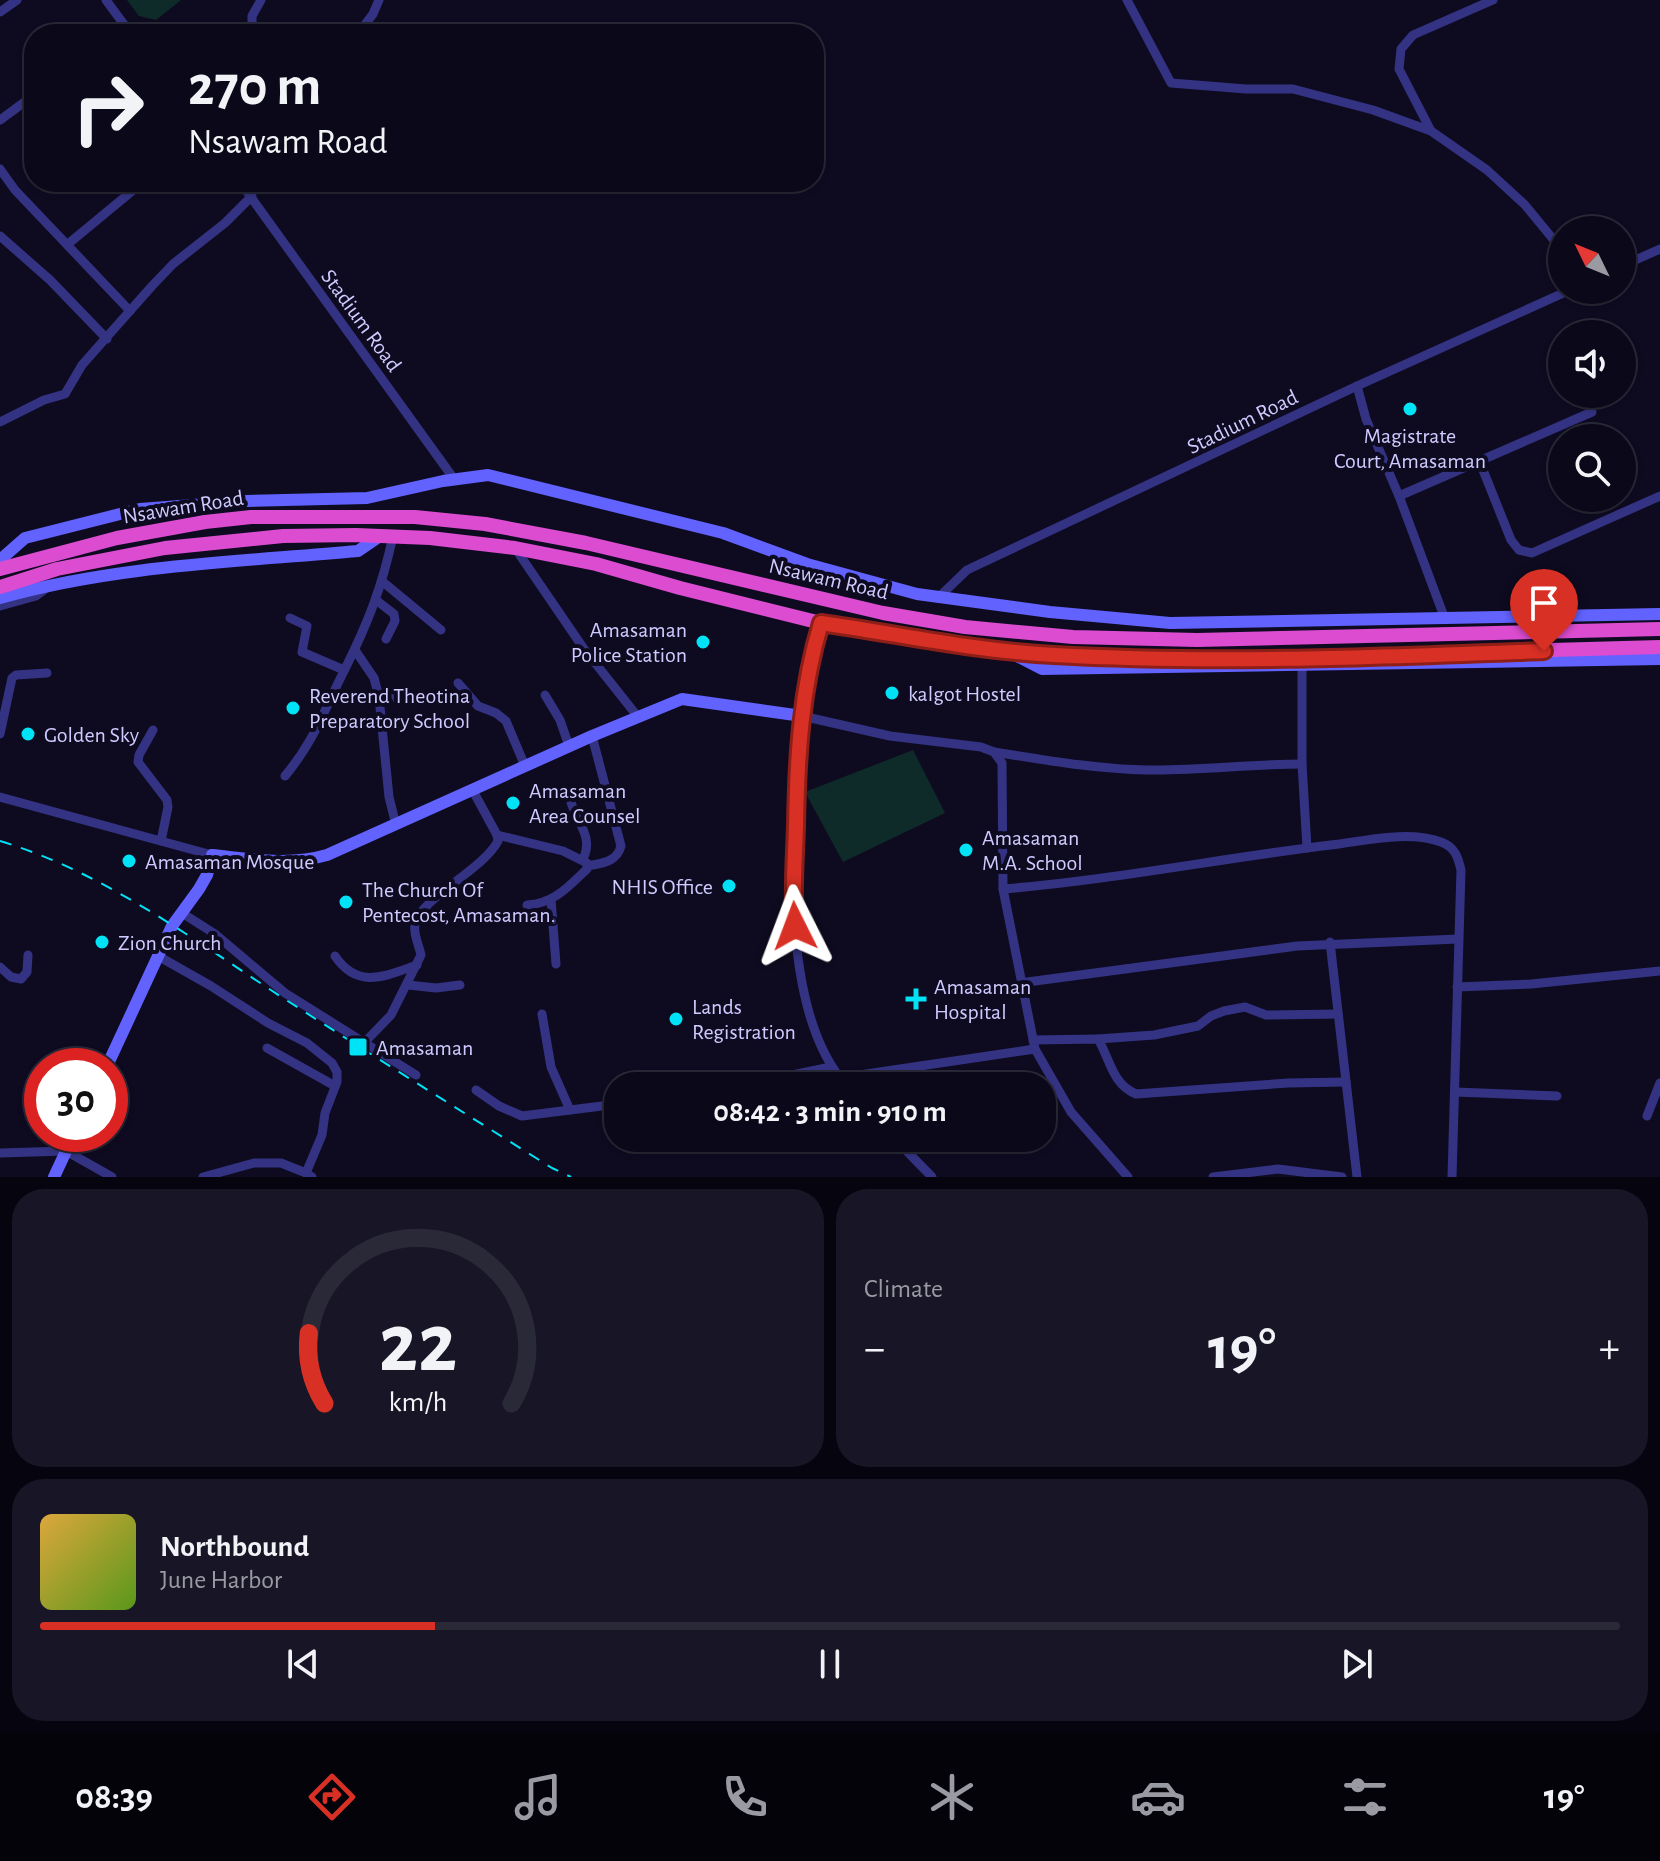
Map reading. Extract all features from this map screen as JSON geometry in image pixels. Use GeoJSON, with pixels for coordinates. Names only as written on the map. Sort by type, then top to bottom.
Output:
{"type":"FeatureCollection","features":[{"type":"Feature","properties":{"kind":"highway","name":"Nsawam Road"},"geometry":{"type":"LineString","coordinates":[[0,569],[117,538],[205,522],[251,517],[415,517],[485,524],[586,543],[883,613],[965,627],[1073,637],[1197,640],[1660,629]]}},
{"type":"Feature","properties":{"kind":"highway","name":"Nsawam Road"},"geometry":{"type":"LineString","coordinates":[[0,587],[57,569],[211,542],[283,536],[386,536],[515,548],[596,564],[821,623],[1006,651],[1219,659],[1660,647]]}},
{"type":"Feature","properties":{"kind":"main road"},"geometry":{"type":"LineString","coordinates":[[0,560],[25,538],[140,509],[246,501],[367,498],[454,479],[488,475],[723,533],[807,564],[917,594],[1050,612],[1170,623],[1660,614]]}},
{"type":"Feature","properties":{"kind":"main road"},"geometry":{"type":"LineString","coordinates":[[0,598],[50,585],[170,566],[358,551],[386,536]]}},
{"type":"Feature","properties":{"kind":"main road"},"geometry":{"type":"LineString","coordinates":[[115,1048],[172,926],[203,882],[212,855],[306,861],[396,825],[569,746],[682,699],[802,716],[821,623]]}},
{"type":"Feature","properties":{"kind":"main road"},"geometry":{"type":"LineString","coordinates":[[1006,651],[1042,669],[1660,659]]}},
{"type":"Feature","properties":{"kind":"main road"},"geometry":{"type":"LineString","coordinates":[[54,1177],[66,1152]]}},
{"type":"Feature","properties":{"kind":"street"},"geometry":{"type":"LineString","coordinates":[[0,12],[17,0]]}},
{"type":"Feature","properties":{"kind":"street"},"geometry":{"type":"LineString","coordinates":[[106,0],[121,24]]}},
{"type":"Feature","properties":{"kind":"street"},"geometry":{"type":"LineString","coordinates":[[252,24],[252,16],[261,0]]}},
{"type":"Feature","properties":{"kind":"street"},"geometry":{"type":"LineString","coordinates":[[366,24],[379,0]]}},
{"type":"Feature","properties":{"kind":"street"},"geometry":{"type":"LineString","coordinates":[[1127,0],[1171,83],[1293,89],[1373,110],[1431,131],[1487,170],[1525,205],[1548,233]]}},
{"type":"Feature","properties":{"kind":"street"},"geometry":{"type":"LineString","coordinates":[[1431,131],[1399,69],[1401,49],[1413,35],[1488,1]]}},
{"type":"Feature","properties":{"kind":"street"},"geometry":{"type":"LineString","coordinates":[[0,120],[24,102]]}},
{"type":"Feature","properties":{"kind":"street"},"geometry":{"type":"LineString","coordinates":[[0,169],[15,190],[130,311]]}},
{"type":"Feature","properties":{"kind":"street"},"geometry":{"type":"LineString","coordinates":[[68,244],[130,192]]}},
{"type":"Feature","properties":{"kind":"street","name":"Stadium Road"},"geometry":{"type":"LineString","coordinates":[[249,192],[454,479]]}},
{"type":"Feature","properties":{"kind":"street"},"geometry":{"type":"LineString","coordinates":[[0,422],[44,400],[65,394],[82,365],[173,264],[225,223],[252,196]]}},
{"type":"Feature","properties":{"kind":"street"},"geometry":{"type":"LineString","coordinates":[[0,237],[50,280],[107,339]]}},
{"type":"Feature","properties":{"kind":"street"},"geometry":{"type":"LineString","coordinates":[[1636,260],[1660,249]]}},
{"type":"Feature","properties":{"kind":"street","name":"Stadium Road"},"geometry":{"type":"LineString","coordinates":[[939,597],[967,570],[1357,386],[1548,300]]}},
{"type":"Feature","properties":{"kind":"street"},"geometry":{"type":"LineString","coordinates":[[1357,386],[1366,419],[1399,496],[1445,619]]}},
{"type":"Feature","properties":{"kind":"street"},"geometry":{"type":"LineString","coordinates":[[1399,496],[1592,412]]}},
{"type":"Feature","properties":{"kind":"street"},"geometry":{"type":"LineString","coordinates":[[1479,460],[1511,540],[1519,550],[1532,553],[1660,496]]}},
{"type":"Feature","properties":{"kind":"street"},"geometry":{"type":"LineString","coordinates":[[285,776],[311,741],[355,650],[383,582],[386,536]]}},
{"type":"Feature","properties":{"kind":"street"},"geometry":{"type":"LineString","coordinates":[[515,548],[584,649],[638,717]]}},
{"type":"Feature","properties":{"kind":"street"},"geometry":{"type":"LineString","coordinates":[[383,582],[441,630]]}},
{"type":"Feature","properties":{"kind":"street"},"geometry":{"type":"LineString","coordinates":[[0,606],[36,596],[50,585]]}},
{"type":"Feature","properties":{"kind":"street"},"geometry":{"type":"LineString","coordinates":[[376,600],[394,614],[395,621],[386,639]]}},
{"type":"Feature","properties":{"kind":"street"},"geometry":{"type":"LineString","coordinates":[[290,618],[307,626],[302,652],[344,670]]}},
{"type":"Feature","properties":{"kind":"street"},"geometry":{"type":"LineString","coordinates":[[355,650],[374,678],[379,697],[389,797],[396,825]]}},
{"type":"Feature","properties":{"kind":"street"},"geometry":{"type":"LineString","coordinates":[[1302,665],[1302,764],[1307,848]]}},
{"type":"Feature","properties":{"kind":"street"},"geometry":{"type":"LineString","coordinates":[[0,734],[12,678],[16,675],[47,673]]}},
{"type":"Feature","properties":{"kind":"street"},"geometry":{"type":"LineString","coordinates":[[458,683],[478,706],[506,721],[525,766]]}},
{"type":"Feature","properties":{"kind":"street"},"geometry":{"type":"LineString","coordinates":[[545,695],[560,720],[569,746]]}},
{"type":"Feature","properties":{"kind":"street"},"geometry":{"type":"LineString","coordinates":[[379,697],[411,698]]}},
{"type":"Feature","properties":{"kind":"street"},"geometry":{"type":"LineString","coordinates":[[835,1072],[823,1054],[800,977],[793,900],[802,716],[890,736],[981,747],[994,752],[1080,766],[1148,770],[1302,764]]}},
{"type":"Feature","properties":{"kind":"street"},"geometry":{"type":"LineString","coordinates":[[153,730],[138,762],[167,800],[161,841]]}},
{"type":"Feature","properties":{"kind":"street"},"geometry":{"type":"LineString","coordinates":[[497,835],[563,851],[585,863],[611,860],[618,854],[621,846],[592,736]]}},
{"type":"Feature","properties":{"kind":"street"},"geometry":{"type":"LineString","coordinates":[[994,752],[1002,763],[1003,889],[1034,1044],[1071,1112],[1128,1177]]}},
{"type":"Feature","properties":{"kind":"street"},"geometry":{"type":"LineString","coordinates":[[364,1043],[391,1015],[417,965],[421,955],[414,931],[415,921],[424,908],[495,847],[497,835],[472,789]]}},
{"type":"Feature","properties":{"kind":"street"},"geometry":{"type":"LineString","coordinates":[[0,797],[212,855]]}},
{"type":"Feature","properties":{"kind":"street"},"geometry":{"type":"LineString","coordinates":[[527,905],[551,899],[568,889],[585,863],[586,832],[571,802]]}},
{"type":"Feature","properties":{"kind":"street"},"geometry":{"type":"LineString","coordinates":[[1003,889],[1070,883],[1307,848],[1400,838],[1440,841],[1451,847],[1458,857],[1461,870],[1452,1177]]}},
{"type":"Feature","properties":{"kind":"street"},"geometry":{"type":"LineString","coordinates":[[551,899],[556,964]]}},
{"type":"Feature","properties":{"kind":"street"},"geometry":{"type":"LineString","coordinates":[[182,913],[215,934],[285,993],[416,1075]]}},
{"type":"Feature","properties":{"kind":"street"},"geometry":{"type":"LineString","coordinates":[[1020,983],[1330,942],[1458,939]]}},
{"type":"Feature","properties":{"kind":"street"},"geometry":{"type":"LineString","coordinates":[[1330,942],[1357,1177]]}},
{"type":"Feature","properties":{"kind":"street"},"geometry":{"type":"LineString","coordinates":[[0,967],[11,977],[21,979],[27,972],[28,955]]}},
{"type":"Feature","properties":{"kind":"street"},"geometry":{"type":"LineString","coordinates":[[158,956],[307,1043],[332,1063],[337,1072],[309,1175],[281,1163],[254,1163],[203,1177]]}},
{"type":"Feature","properties":{"kind":"street"},"geometry":{"type":"LineString","coordinates":[[335,956],[351,973],[365,978],[381,977],[417,965]]}},
{"type":"Feature","properties":{"kind":"street"},"geometry":{"type":"LineString","coordinates":[[1457,987],[1531,984],[1660,971]]}},
{"type":"Feature","properties":{"kind":"street"},"geometry":{"type":"LineString","coordinates":[[408,985],[436,988],[460,985]]}},
{"type":"Feature","properties":{"kind":"street"},"geometry":{"type":"LineString","coordinates":[[873,1072],[1034,1044],[1154,1035],[1198,1026],[1211,1016],[1245,1007],[1266,1015],[1338,1014]]}},
{"type":"Feature","properties":{"kind":"street"},"geometry":{"type":"LineString","coordinates":[[542,1014],[551,1067],[570,1110]]}},
{"type":"Feature","properties":{"kind":"street"},"geometry":{"type":"LineString","coordinates":[[1098,1039],[1117,1081],[1124,1089],[1136,1094],[1346,1082]]}},
{"type":"Feature","properties":{"kind":"street"},"geometry":{"type":"LineString","coordinates":[[267,1048],[335,1086]]}},
{"type":"Feature","properties":{"kind":"street"},"geometry":{"type":"LineString","coordinates":[[807,1072],[831,1067]]}},
{"type":"Feature","properties":{"kind":"street"},"geometry":{"type":"LineString","coordinates":[[1647,1116],[1660,1083]]}},
{"type":"Feature","properties":{"kind":"street"},"geometry":{"type":"LineString","coordinates":[[476,1090],[499,1106],[522,1116],[604,1106]]}},
{"type":"Feature","properties":{"kind":"street"},"geometry":{"type":"LineString","coordinates":[[1455,1092],[1557,1096]]}},
{"type":"Feature","properties":{"kind":"street"},"geometry":{"type":"LineString","coordinates":[[0,1153],[33,1152]]}},
{"type":"Feature","properties":{"kind":"street"},"geometry":{"type":"LineString","coordinates":[[68,1152],[112,1177]]}},
{"type":"Feature","properties":{"kind":"street"},"geometry":{"type":"LineString","coordinates":[[908,1152],[932,1177]]}},
{"type":"Feature","properties":{"kind":"street"},"geometry":{"type":"LineString","coordinates":[[1213,1177],[1278,1169],[1342,1177]]}},
{"type":"Feature","properties":{"kind":"green space"},"geometry":{"type":"Polygon","coordinates":[[[127,0],[181,0],[156,20],[139,16],[127,0]]]}},
{"type":"Feature","properties":{"kind":"green space"},"geometry":{"type":"Polygon","coordinates":[[[913,750],[945,813],[843,862],[805,792],[913,750]]]}},
{"type":"Feature","properties":{"kind":"railway"},"geometry":{"type":"LineString","coordinates":[[0,841],[75,870],[145,908],[552,1168],[571,1177]]}},
{"type":"Feature","properties":{"kind":"place","name":"Magistrate Court, Amasaman"},"geometry":{"type":"Point","coordinates":[1410,409]}},
{"type":"Feature","properties":{"kind":"place","name":"Amasaman Police Station"},"geometry":{"type":"Point","coordinates":[703,642]}},
{"type":"Feature","properties":{"kind":"place","name":"kalgot Hostel"},"geometry":{"type":"Point","coordinates":[892,693]}},
{"type":"Feature","properties":{"kind":"place","name":"Reverend Theotina Preparatory School"},"geometry":{"type":"Point","coordinates":[293,708]}},
{"type":"Feature","properties":{"kind":"place","name":"Golden Sky"},"geometry":{"type":"Point","coordinates":[28,734]}},
{"type":"Feature","properties":{"kind":"place","name":"Amasaman Area Counsel"},"geometry":{"type":"Point","coordinates":[513,803]}},
{"type":"Feature","properties":{"kind":"place","name":"Amasaman M.A. School"},"geometry":{"type":"Point","coordinates":[966,850]}},
{"type":"Feature","properties":{"kind":"place","name":"Amasaman Mosque"},"geometry":{"type":"Point","coordinates":[129,861]}},
{"type":"Feature","properties":{"kind":"place","name":"NHIS Office"},"geometry":{"type":"Point","coordinates":[729,886]}},
{"type":"Feature","properties":{"kind":"place","name":"The Church Of Pentecost, Amasaman."},"geometry":{"type":"Point","coordinates":[346,902]}},
{"type":"Feature","properties":{"kind":"place","name":"Zion Church"},"geometry":{"type":"Point","coordinates":[102,942]}},
{"type":"Feature","properties":{"kind":"place","name":"Amasaman Hospital"},"geometry":{"type":"Point","coordinates":[916,999]}},
{"type":"Feature","properties":{"kind":"place","name":"Lands Registration"},"geometry":{"type":"Point","coordinates":[676,1019]}},
{"type":"Feature","properties":{"kind":"place","name":"Amasaman"},"geometry":{"type":"Point","coordinates":[358,1047]}},
{"type":"Feature","properties":{"kind":"route"},"geometry":{"type":"LineString","coordinates":[[795,926],[797,772],[802,716],[821,623],[1006,651],[1055,655],[1219,659],[1544,651]]}}]}
